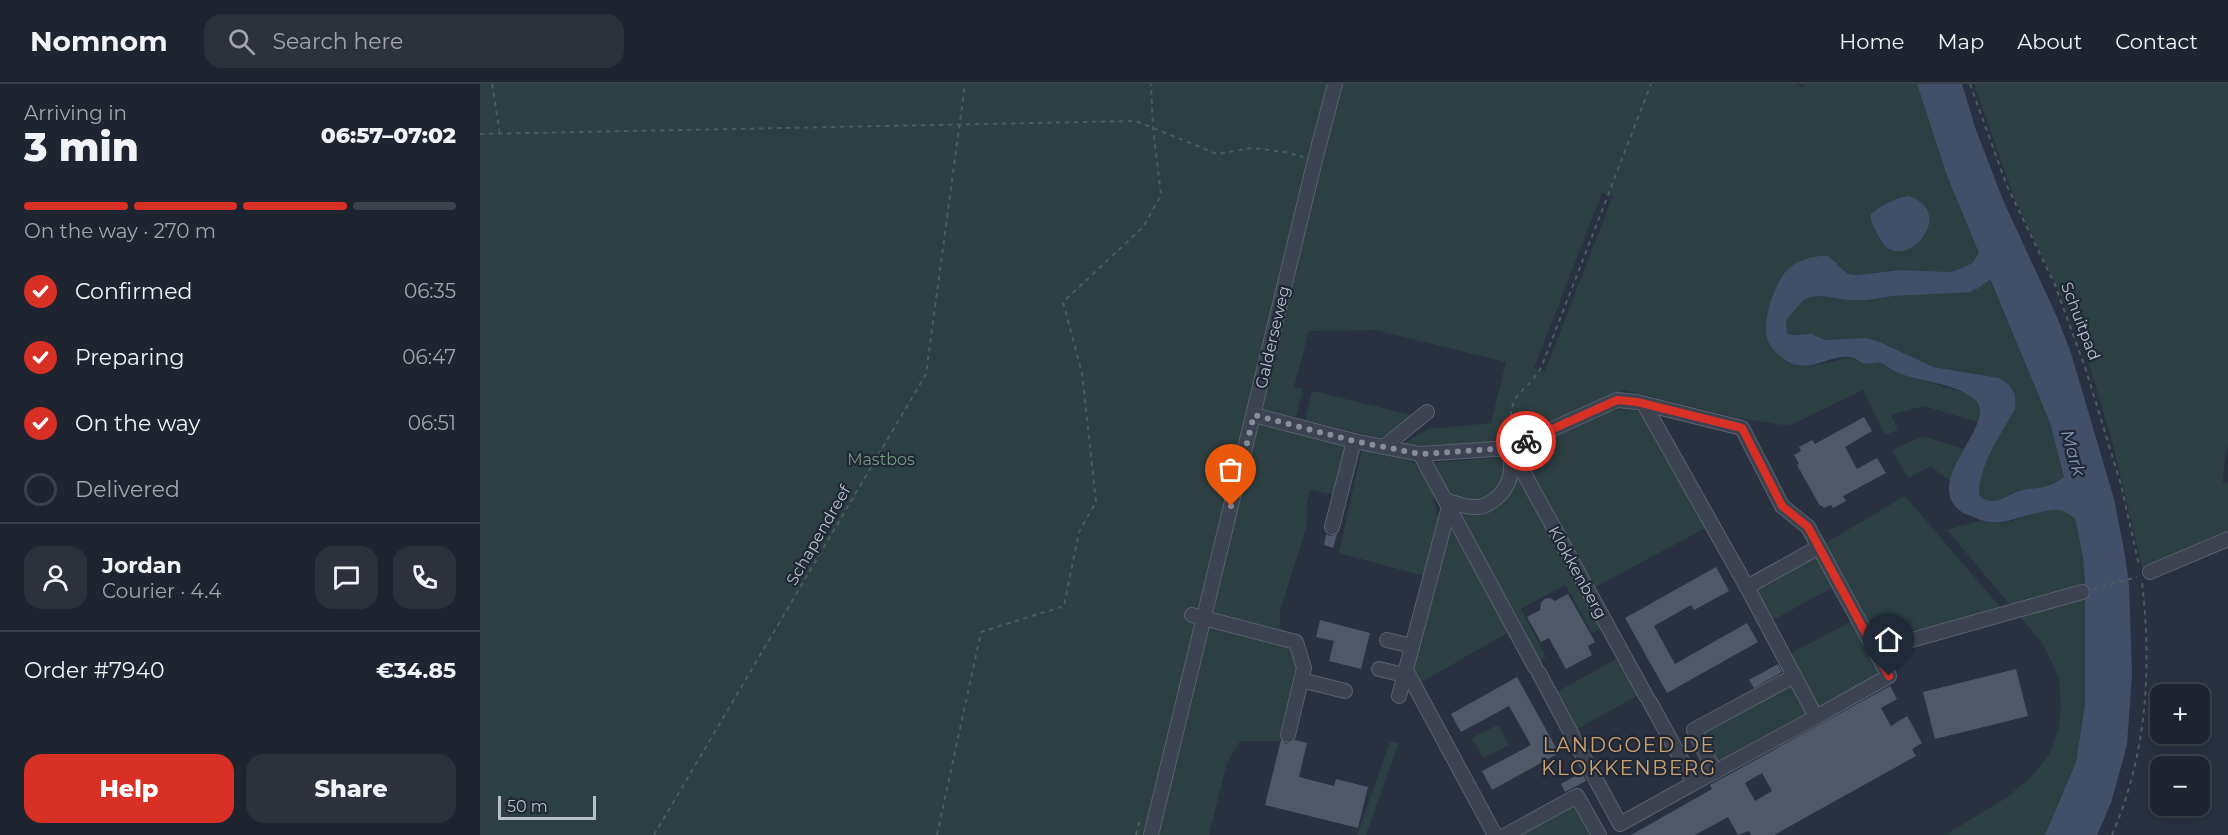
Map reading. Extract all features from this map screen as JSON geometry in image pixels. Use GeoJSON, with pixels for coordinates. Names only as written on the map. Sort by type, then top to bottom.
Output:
{"type":"FeatureCollection","features":[{"type":"Feature","properties":{"kind":"street","name":"Galderseweg"},"geometry":{"type":"LineString","coordinates":[[1151,835],[1198,616],[1254,415],[1335,84]]}},
{"type":"Feature","properties":{"kind":"street"},"geometry":{"type":"LineString","coordinates":[[1254,415],[1354,441],[1420,454],[1510,448],[1617,400],[1644,404],[1742,428],[1782,506],[1808,527],[1889,676],[1599,835],[1577,796],[1506,835]]}},
{"type":"Feature","properties":{"kind":"street"},"geometry":{"type":"LineString","coordinates":[[1644,404],[1747,587],[1780,637],[1794,676],[1816,717]]}},
{"type":"Feature","properties":{"kind":"street"},"geometry":{"type":"LineString","coordinates":[[1384,447],[1427,412]]}},
{"type":"Feature","properties":{"kind":"street"},"geometry":{"type":"LineString","coordinates":[[1332,527],[1354,441]]}},
{"type":"Feature","properties":{"kind":"street"},"geometry":{"type":"LineString","coordinates":[[1447,503],[1467,507],[1485,506],[1508,488],[1512,468],[1510,448]]}},
{"type":"Feature","properties":{"kind":"street","name":"Klokkenberg"},"geometry":{"type":"LineString","coordinates":[[1510,448],[1694,783]]}},
{"type":"Feature","properties":{"kind":"street"},"geometry":{"type":"LineString","coordinates":[[1420,454],[1620,824]]}},
{"type":"Feature","properties":{"kind":"street"},"geometry":{"type":"LineString","coordinates":[[1399,696],[1447,503]]}},
{"type":"Feature","properties":{"kind":"street"},"geometry":{"type":"LineString","coordinates":[[2144,571],[2228,538]]}},
{"type":"Feature","properties":{"kind":"street"},"geometry":{"type":"LineString","coordinates":[[1747,587],[1819,547]]}},
{"type":"Feature","properties":{"kind":"street"},"geometry":{"type":"LineString","coordinates":[[1876,650],[2082,592]]}},
{"type":"Feature","properties":{"kind":"street"},"geometry":{"type":"LineString","coordinates":[[1198,616],[1296,642],[1304,668],[1288,735]]}},
{"type":"Feature","properties":{"kind":"street"},"geometry":{"type":"LineString","coordinates":[[1387,640],[1412,646]]}},
{"type":"Feature","properties":{"kind":"street"},"geometry":{"type":"LineString","coordinates":[[1379,669],[1405,672]]}},
{"type":"Feature","properties":{"kind":"street"},"geometry":{"type":"LineString","coordinates":[[1405,672],[1495,835]]}},
{"type":"Feature","properties":{"kind":"street"},"geometry":{"type":"LineString","coordinates":[[1715,772],[1694,730],[1794,676]]}},
{"type":"Feature","properties":{"kind":"street"},"geometry":{"type":"LineString","coordinates":[[1301,680],[1345,691]]}},
{"type":"Feature","properties":{"kind":"path"},"geometry":{"type":"LineString","coordinates":[[492,84],[500,134]]}},
{"type":"Feature","properties":{"kind":"path","name":"Schapendreef"},"geometry":{"type":"LineString","coordinates":[[654,835],[926,374],[965,84]]}},
{"type":"Feature","properties":{"kind":"path"},"geometry":{"type":"LineString","coordinates":[[937,835],[981,632],[1064,606],[1079,532],[1096,502],[1083,373],[1063,302],[1143,227],[1161,195],[1153,128],[1151,84]]}},
{"type":"Feature","properties":{"kind":"path"},"geometry":{"type":"LineString","coordinates":[[1510,448],[1510,413],[1516,396],[1541,368],[1651,84]]}},
{"type":"Feature","properties":{"kind":"path","name":"Schuitpad"},"geometry":{"type":"LineString","coordinates":[[1970,84],[2007,186],[2055,285],[2086,370],[2144,571],[2146,677],[2142,732],[2128,791],[2112,835]]}},
{"type":"Feature","properties":{"kind":"path"},"geometry":{"type":"LineString","coordinates":[[480,134],[1136,121],[1217,154],[1252,148],[1285,152],[1315,160]]}},
{"type":"Feature","properties":{"kind":"path"},"geometry":{"type":"LineString","coordinates":[[2082,592],[2131,578],[2144,571]]}},
{"type":"Feature","properties":{"kind":"green space","name":"Mastbos"},"geometry":{"type":"Polygon","coordinates":[[[480,84],[1797,84],[1801,87],[1807,84],[1917,84],[1947,176],[1979,253],[1972,263],[1950,272],[1901,270],[1857,275],[1848,274],[1829,256],[1818,257],[1796,265],[1785,276],[1774,293],[1795,364],[1818,365],[1850,357],[1862,363],[1880,363],[1897,372],[1968,394],[1978,406],[1977,422],[1924,406],[1891,415],[1898,430],[1885,435],[1863,390],[1789,426],[1738,418],[1624,390],[1515,440],[1423,446],[1403,444],[1428,429],[1491,423],[1506,362],[1375,330],[1309,331],[1294,387],[1303,389],[1296,417],[1286,415],[1283,429],[1349,446],[1335,495],[1310,490],[1307,502],[1307,525],[1280,611],[1280,644],[1289,647],[1296,666],[1280,741],[1240,741],[1227,763],[1209,835],[480,835],[480,84]],[[1602,193],[1534,368],[1545,371],[1613,196],[1602,193]]]}},
{"type":"Feature","properties":{"kind":"green space"},"geometry":{"type":"Polygon","coordinates":[[[1974,84],[2228,84],[2228,446],[2223,484],[2228,482],[2228,537],[2192,548],[2143,570],[2112,441],[2087,357],[2074,323],[2015,200],[1974,84]]]}},
{"type":"Feature","properties":{"kind":"green space"},"geometry":{"type":"Polygon","coordinates":[[[1989,278],[2050,423],[2064,477],[2054,484],[2023,490],[1995,501],[1984,499],[1979,494],[1980,483],[1987,461],[2015,409],[2014,395],[2007,384],[1999,378],[1933,367],[1880,342],[1826,340],[1811,334],[1792,335],[1787,333],[1786,320],[1803,301],[1810,297],[1868,300],[1972,290],[1977,289],[1989,278]]]}},
{"type":"Feature","properties":{"kind":"green space"},"geometry":{"type":"Polygon","coordinates":[[[1312,391],[1411,415],[1382,438],[1305,420],[1312,391]]]}},
{"type":"Feature","properties":{"kind":"green space"},"geometry":{"type":"Polygon","coordinates":[[[1630,409],[1646,414],[1709,526],[1592,589],[1519,451],[1606,411],[1630,409]]]}},
{"type":"Feature","properties":{"kind":"green space"},"geometry":{"type":"Polygon","coordinates":[[[1923,436],[1963,449],[1950,481],[1931,466],[1908,478],[1892,450],[1923,436]]]}},
{"type":"Feature","properties":{"kind":"green space"},"geometry":{"type":"Polygon","coordinates":[[[1362,449],[1412,461],[1431,486],[1438,518],[1424,576],[1339,553],[1362,449]]]}},
{"type":"Feature","properties":{"kind":"green space"},"geometry":{"type":"Polygon","coordinates":[[[1505,457],[1508,467],[1500,488],[1486,500],[1477,502],[1445,494],[1428,463],[1505,457]]]}},
{"type":"Feature","properties":{"kind":"green space"},"geometry":{"type":"Polygon","coordinates":[[[1516,474],[1603,627],[1592,633],[1565,585],[1521,609],[1546,657],[1539,662],[1452,506],[1478,511],[1516,474]]]}},
{"type":"Feature","properties":{"kind":"green space"},"geometry":{"type":"Polygon","coordinates":[[[1905,496],[2000,607],[1879,645],[1824,544],[1905,496]]]}},
{"type":"Feature","properties":{"kind":"green space"},"geometry":{"type":"Polygon","coordinates":[[[2053,509],[2062,510],[2075,518],[2083,557],[2085,704],[2076,762],[2045,835],[1945,835],[2006,798],[2032,776],[2049,755],[2059,727],[2061,705],[2059,677],[2043,644],[1947,530],[1979,521],[2010,522],[2030,514],[2053,509]]]}},
{"type":"Feature","properties":{"kind":"green space"},"geometry":{"type":"Polygon","coordinates":[[[1450,528],[1509,632],[1418,684],[1412,670],[1450,528]]]}},
{"type":"Feature","properties":{"kind":"green space"},"geometry":{"type":"Polygon","coordinates":[[[1816,554],[1834,587],[1771,621],[1753,588],[1816,554]]]}},
{"type":"Feature","properties":{"kind":"green space"},"geometry":{"type":"Polygon","coordinates":[[[1852,621],[1880,673],[1818,706],[1790,654],[1852,621]]]}},
{"type":"Feature","properties":{"kind":"green space"},"geometry":{"type":"Polygon","coordinates":[[[1620,657],[1640,694],[1574,731],[1553,694],[1620,657]]]}},
{"type":"Feature","properties":{"kind":"green space"},"geometry":{"type":"Polygon","coordinates":[[[1794,683],[1810,711],[1715,763],[1700,734],[1794,683]]]}},
{"type":"Feature","properties":{"kind":"green space"},"geometry":{"type":"Polygon","coordinates":[[[1498,725],[1509,745],[1483,758],[1472,738],[1498,725]]]}},
{"type":"Feature","properties":{"kind":"green space"},"geometry":{"type":"Polygon","coordinates":[[[1390,742],[1399,742],[1366,835],[1357,835],[1390,742]]]}},
{"type":"Feature","properties":{"kind":"green space"},"geometry":{"type":"Polygon","coordinates":[[[1577,803],[1593,832],[1588,835],[1519,835],[1577,803]]]}},
{"type":"Feature","properties":{"kind":"water","name":"Mark"},"geometry":{"type":"Polygon","coordinates":[[[1917,84],[1962,84],[1976,130],[2003,200],[2057,317],[2071,353],[2114,499],[2129,585],[2132,674],[2127,745],[2111,803],[2097,835],[2045,835],[2076,762],[2085,704],[2085,583],[2083,557],[2075,518],[2063,511],[2054,510],[2006,521],[1990,522],[1963,513],[1950,497],[1950,483],[1955,467],[1978,422],[1980,409],[1974,399],[1957,389],[1896,372],[1881,363],[1864,364],[1850,357],[1801,366],[1793,364],[1775,352],[1767,335],[1767,316],[1777,285],[1787,270],[1806,259],[1829,256],[1848,274],[1857,275],[1901,270],[1950,272],[1972,263],[1979,253],[1947,176],[1917,84]],[[1990,279],[1972,292],[1893,296],[1868,300],[1810,297],[1803,301],[1786,320],[1787,333],[1792,335],[1811,334],[1826,340],[1867,338],[1933,367],[1999,378],[2008,384],[2015,394],[2015,409],[1992,450],[1980,483],[1979,494],[1989,501],[2000,500],[2023,490],[2054,484],[2064,477],[2050,423],[1990,279]]]}},
{"type":"Feature","properties":{"kind":"water"},"geometry":{"type":"Polygon","coordinates":[[[1908,196],[1923,204],[1929,216],[1928,228],[1921,239],[1911,247],[1900,251],[1888,248],[1874,228],[1871,214],[1888,202],[1908,196]]]}},
{"type":"Feature","properties":{"kind":"building"},"geometry":{"type":"Polygon","coordinates":[[[1864,417],[1872,431],[1845,447],[1857,469],[1877,458],[1886,473],[1843,496],[1846,501],[1833,508],[1831,505],[1824,508],[1820,506],[1797,465],[1799,464],[1794,455],[1801,451],[1799,447],[1812,440],[1815,444],[1864,417]]]}},
{"type":"Feature","properties":{"kind":"building"},"geometry":{"type":"Polygon","coordinates":[[[1326,534],[1330,536],[1337,534],[1333,548],[1324,545],[1326,534]]]}},
{"type":"Feature","properties":{"kind":"building"},"geometry":{"type":"Polygon","coordinates":[[[1716,567],[1729,591],[1694,610],[1691,605],[1654,626],[1675,664],[1747,623],[1758,642],[1667,693],[1625,618],[1716,567]]]}},
{"type":"Feature","properties":{"kind":"building"},"geometry":{"type":"Polygon","coordinates":[[[1568,594],[1595,642],[1588,646],[1592,655],[1566,669],[1549,638],[1541,642],[1527,617],[1540,610],[1544,599],[1550,598],[1555,601],[1568,594]]]}},
{"type":"Feature","properties":{"kind":"building"},"geometry":{"type":"Polygon","coordinates":[[[1320,620],[1370,633],[1361,669],[1329,661],[1334,641],[1316,637],[1320,620]]]}},
{"type":"Feature","properties":{"kind":"building"},"geometry":{"type":"Polygon","coordinates":[[[1778,664],[1782,672],[1754,688],[1749,680],[1778,664]]]}},
{"type":"Feature","properties":{"kind":"building"},"geometry":{"type":"Polygon","coordinates":[[[2016,669],[2028,716],[1935,739],[1923,692],[2016,669]]]}},
{"type":"Feature","properties":{"kind":"building"},"geometry":{"type":"Polygon","coordinates":[[[1517,677],[1559,753],[1492,790],[1482,771],[1531,745],[1509,706],[1461,732],[1451,714],[1517,677]]]}},
{"type":"Feature","properties":{"kind":"building"},"geometry":{"type":"Polygon","coordinates":[[[1890,686],[1897,699],[1881,708],[1891,726],[1907,716],[1922,743],[1912,749],[1916,756],[1774,835],[1751,835],[1749,831],[1738,835],[1728,817],[1695,835],[1631,835],[1712,789],[1710,785],[1890,686]],[[1762,773],[1745,783],[1755,801],[1772,791],[1762,773]]]}},
{"type":"Feature","properties":{"kind":"building"},"geometry":{"type":"Polygon","coordinates":[[[1281,740],[1286,744],[1295,740],[1307,743],[1299,777],[1334,786],[1336,779],[1368,787],[1358,828],[1265,805],[1281,740]]]}},
{"type":"Feature","properties":{"kind":"building"},"geometry":{"type":"Polygon","coordinates":[[[1582,772],[1586,781],[1565,792],[1561,784],[1582,772]]]}},
{"type":"Feature","properties":{"kind":"way so far"},"geometry":{"type":"LineString","coordinates":[[1231,506],[1254,415],[1354,441],[1420,454],[1510,448],[1526,441]]}},
{"type":"Feature","properties":{"kind":"district","name":"LANDGOED DE KLOKKENBERG"},"geometry":{"type":"Point","coordinates":[1629,756]}},
{"type":"Feature","properties":{"kind":"route"},"geometry":{"type":"LineString","coordinates":[[1526,441],[1617,400],[1637,402],[1742,428],[1782,506],[1808,527],[1889,676]]}}]}
